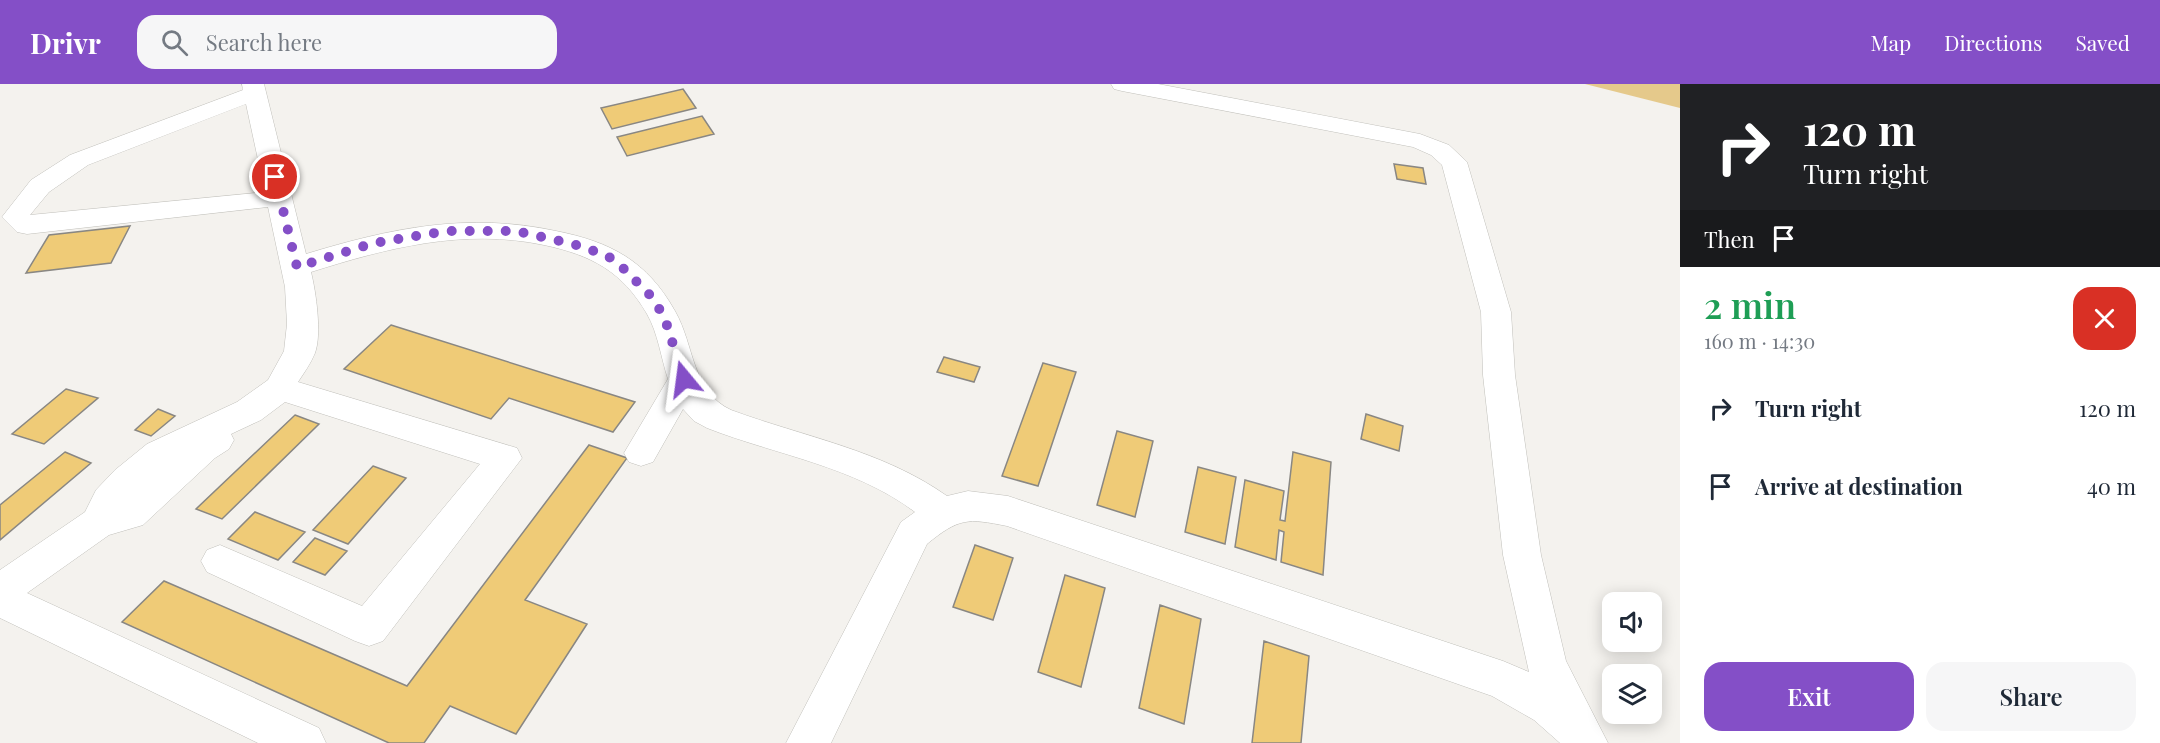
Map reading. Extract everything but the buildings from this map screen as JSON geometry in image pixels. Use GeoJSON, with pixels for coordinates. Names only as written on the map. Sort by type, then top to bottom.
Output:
{"type":"FeatureCollection","features":[{"type":"Feature","properties":{"kind":"street"},"geometry":{"type":"LineString","coordinates":[[1122,84],[1420,141],[1440,150],[1454,162],[1496,312],[1499,375],[1522,555],[1546,664],[1581,734]]}},
{"type":"Feature","properties":{"kind":"street"},"geometry":{"type":"LineString","coordinates":[[0,591],[98,523],[130,514],[202,449],[231,433],[258,413],[300,351],[302,324],[297,267],[254,89],[79,160],[40,186],[25,202],[15,217],[27,226],[280,198]]}},
{"type":"Feature","properties":{"kind":"street"},"geometry":{"type":"LineString","coordinates":[[297,267],[374,243],[447,231],[516,231],[542,235],[606,255],[618,263],[649,294],[664,316],[693,400],[706,413],[874,472],[927,500],[943,513]]}},
{"type":"Feature","properties":{"kind":"street"},"geometry":{"type":"LineString","coordinates":[[641,453],[684,379]]}},
{"type":"Feature","properties":{"kind":"street"},"geometry":{"type":"LineString","coordinates":[[220,561],[369,628],[505,458],[273,394]]}},
{"type":"Feature","properties":{"kind":"street"},"geometry":{"type":"LineString","coordinates":[[808,743],[914,533],[934,517],[958,506],[975,504],[1008,511],[1503,680],[1546,702],[1581,734]]}},
{"type":"Feature","properties":{"kind":"street"},"geometry":{"type":"LineString","coordinates":[[0,599],[304,743]]}},
{"type":"Feature","properties":{"kind":"shaded area"},"geometry":{"type":"Polygon","coordinates":[[[1585,84],[1680,84],[1680,108],[1585,84]]]}},
{"type":"Feature","properties":{"kind":"route"},"geometry":{"type":"LineString","coordinates":[[275,177],[297,267],[374,243],[408,235],[447,231],[516,231],[542,235],[606,255],[631,275],[649,294],[664,316],[684,379]]}}]}
